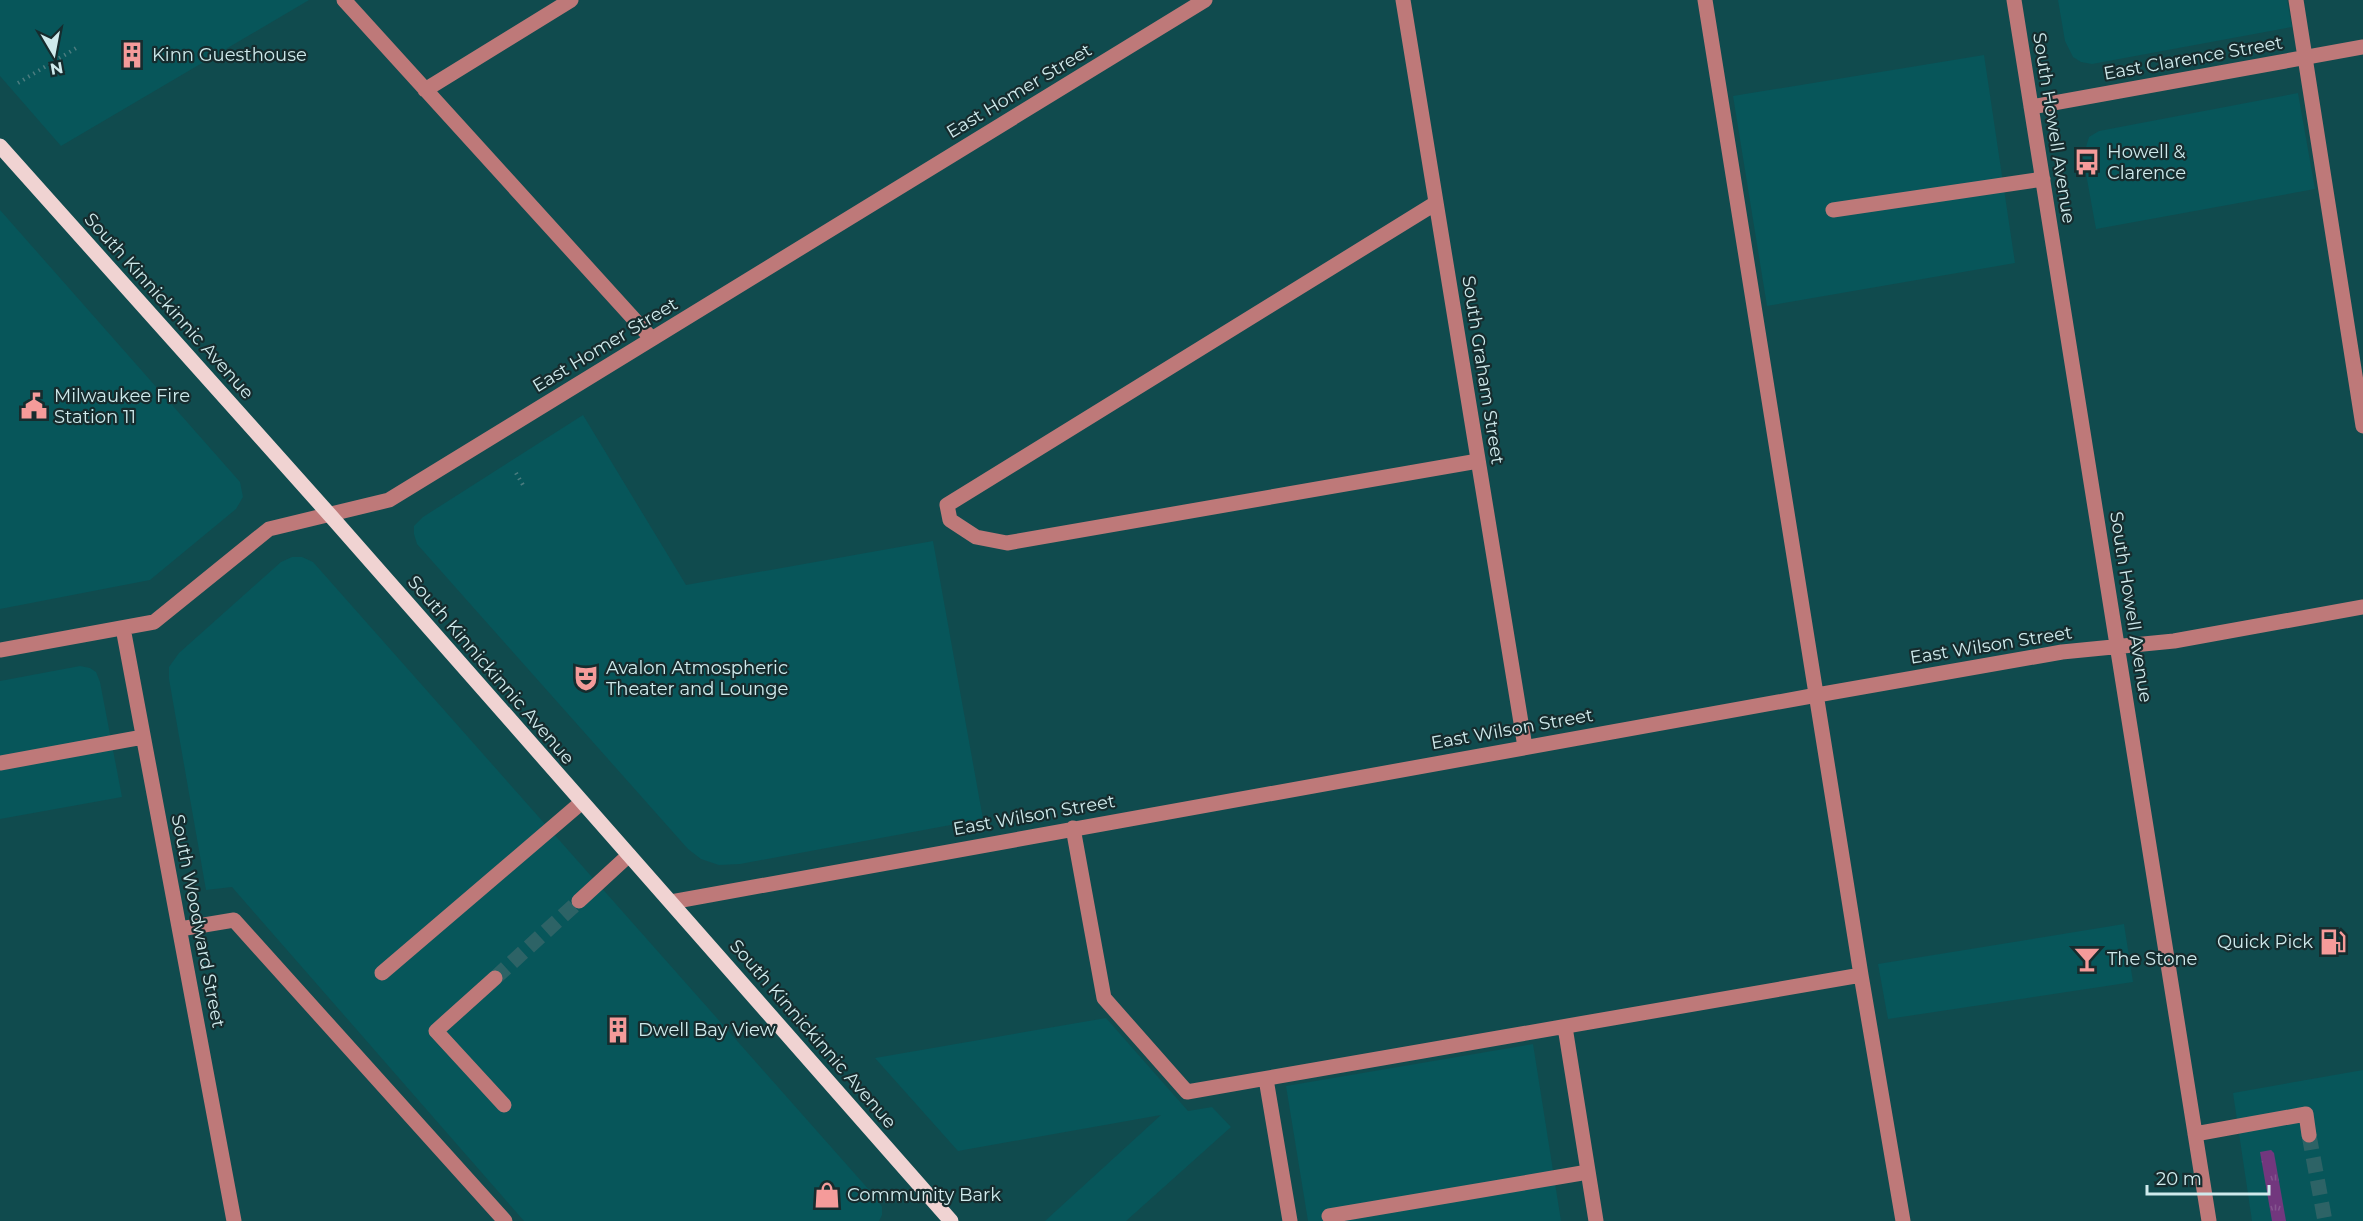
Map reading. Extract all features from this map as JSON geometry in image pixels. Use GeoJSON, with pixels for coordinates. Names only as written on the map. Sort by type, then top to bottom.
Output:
{"type":"FeatureCollection","features":[{"type":"Feature","properties":{"kind":"main road","name":"South Kinnickinnic Avenue"},"geometry":{"type":"LineString","coordinates":[[0,146],[328,514],[951,1221]]}},
{"type":"Feature","properties":{"kind":"street"},"geometry":{"type":"LineString","coordinates":[[344,0],[652,339]]}},
{"type":"Feature","properties":{"kind":"street"},"geometry":{"type":"LineString","coordinates":[[425,90],[571,0]]}},
{"type":"Feature","properties":{"kind":"street","name":"East Homer Street"},"geometry":{"type":"LineString","coordinates":[[0,650],[154,622],[269,529],[389,500],[1205,0]]}},
{"type":"Feature","properties":{"kind":"street","name":"South Graham Street"},"geometry":{"type":"LineString","coordinates":[[1403,0],[1525,747]]}},
{"type":"Feature","properties":{"kind":"street"},"geometry":{"type":"LineString","coordinates":[[1705,0],[1861,975],[1903,1221]]}},
{"type":"Feature","properties":{"kind":"street","name":"South Howell Avenue"},"geometry":{"type":"LineString","coordinates":[[2014,0],[2209,1221]]}},
{"type":"Feature","properties":{"kind":"street"},"geometry":{"type":"LineString","coordinates":[[2296,0],[2356,330],[2363,426]]}},
{"type":"Feature","properties":{"kind":"street","name":"East Clarence Street"},"geometry":{"type":"LineString","coordinates":[[2031,107],[2363,47]]}},
{"type":"Feature","properties":{"kind":"street"},"geometry":{"type":"LineString","coordinates":[[1833,210],[2043,179]]}},
{"type":"Feature","properties":{"kind":"street"},"geometry":{"type":"LineString","coordinates":[[1436,203],[947,504],[950,520],[976,537],[1007,543],[1478,461]]}},
{"type":"Feature","properties":{"kind":"street","name":"East Wilson Street"},"geometry":{"type":"LineString","coordinates":[[671,902],[2062,652],[2174,641],[2363,607]]}},
{"type":"Feature","properties":{"kind":"street","name":"South Woodward Street"},"geometry":{"type":"LineString","coordinates":[[123,628],[234,1221]]}},
{"type":"Feature","properties":{"kind":"street"},"geometry":{"type":"LineString","coordinates":[[0,763],[143,737]]}},
{"type":"Feature","properties":{"kind":"street"},"geometry":{"type":"LineString","coordinates":[[382,973],[582,802]]}},
{"type":"Feature","properties":{"kind":"street"},"geometry":{"type":"LineString","coordinates":[[1073,828],[1104,998],[1187,1092],[1861,975]]}},
{"type":"Feature","properties":{"kind":"street"},"geometry":{"type":"LineString","coordinates":[[579,901],[629,855]]}},
{"type":"Feature","properties":{"kind":"street"},"geometry":{"type":"LineString","coordinates":[[180,929],[234,920],[505,1221]]}},
{"type":"Feature","properties":{"kind":"street"},"geometry":{"type":"LineString","coordinates":[[495,978],[436,1031],[504,1106]]}},
{"type":"Feature","properties":{"kind":"street"},"geometry":{"type":"LineString","coordinates":[[1565,1027],[1596,1221]]}},
{"type":"Feature","properties":{"kind":"street"},"geometry":{"type":"LineString","coordinates":[[1266,1079],[1290,1221]]}},
{"type":"Feature","properties":{"kind":"street"},"geometry":{"type":"LineString","coordinates":[[2195,1134],[2306,1114],[2310,1135]]}},
{"type":"Feature","properties":{"kind":"street"},"geometry":{"type":"LineString","coordinates":[[1329,1216],[1588,1172]]}},
{"type":"Feature","properties":{"kind":"path"},"geometry":{"type":"LineString","coordinates":[[18,83],[78,47]]}},
{"type":"Feature","properties":{"kind":"path"},"geometry":{"type":"LineString","coordinates":[[516,473],[523,486]]}},
{"type":"Feature","properties":{"kind":"shaded area"},"geometry":{"type":"Polygon","coordinates":[[[0,0],[309,0],[61,146],[0,76],[0,0]]]}},
{"type":"Feature","properties":{"kind":"shaded area"},"geometry":{"type":"Polygon","coordinates":[[[2058,0],[2287,0],[2292,27],[2092,64],[2081,62],[2073,57],[2065,41],[2058,0]]]}},
{"type":"Feature","properties":{"kind":"shaded area"},"geometry":{"type":"Polygon","coordinates":[[[1984,55],[2015,263],[1767,306],[1733,96],[1984,55]]]}},
{"type":"Feature","properties":{"kind":"shaded area"},"geometry":{"type":"Polygon","coordinates":[[[2298,93],[2315,189],[2096,229],[2083,157],[2089,137],[2099,131],[2298,93]]]}},
{"type":"Feature","properties":{"kind":"shaded area"},"geometry":{"type":"Polygon","coordinates":[[[0,210],[240,482],[243,497],[236,509],[150,580],[0,609],[0,210]]]}},
{"type":"Feature","properties":{"kind":"shaded area"},"geometry":{"type":"Polygon","coordinates":[[[583,415],[686,585],[933,541],[983,819],[740,864],[719,865],[701,859],[688,849],[417,544],[414,534],[414,526],[423,517],[583,415]]]}},
{"type":"Feature","properties":{"kind":"shaded area"},"geometry":{"type":"Polygon","coordinates":[[[292,557],[302,557],[313,562],[878,1200],[882,1207],[879,1221],[524,1221],[232,887],[206,890],[169,679],[169,667],[179,653],[281,562],[292,557]]]}},
{"type":"Feature","properties":{"kind":"shaded area"},"geometry":{"type":"Polygon","coordinates":[[[80,666],[96,672],[100,682],[122,797],[0,819],[0,681],[80,666]]]}},
{"type":"Feature","properties":{"kind":"shaded area"},"geometry":{"type":"Polygon","coordinates":[[[2124,924],[2133,982],[1888,1019],[1878,964],[2124,924]]]}},
{"type":"Feature","properties":{"kind":"shaded area"},"geometry":{"type":"Polygon","coordinates":[[[1106,1018],[1188,1111],[1212,1107],[1231,1127],[1126,1221],[1045,1221],[1161,1115],[958,1151],[875,1058],[1106,1018]]]}},
{"type":"Feature","properties":{"kind":"shaded area"},"geometry":{"type":"Polygon","coordinates":[[[1533,1044],[1561,1221],[1308,1221],[1286,1086],[1533,1044]]]}},
{"type":"Feature","properties":{"kind":"shaded area"},"geometry":{"type":"Polygon","coordinates":[[[2363,1070],[2363,1221],[2252,1221],[2233,1093],[2363,1070]]]}},
{"type":"Feature","properties":{"kind":"green space"},"geometry":{"type":"Polygon","coordinates":[[[2271,1150],[2274,1153],[2286,1221],[2272,1221],[2260,1152],[2271,1150]]]}},
{"type":"Feature","properties":{"kind":"tunnel"},"geometry":{"type":"LineString","coordinates":[[495,978],[579,901]]}},
{"type":"Feature","properties":{"kind":"tunnel"},"geometry":{"type":"LineString","coordinates":[[2309,1135],[2325,1221]]}},
{"type":"Feature","properties":{"kind":"place","name":"Kinn Guesthouse"},"geometry":{"type":"Point","coordinates":[132,55]}},
{"type":"Feature","properties":{"kind":"place","name":"Howell & Clarence"},"geometry":{"type":"Point","coordinates":[2087,162]}},
{"type":"Feature","properties":{"kind":"place","name":"Milwaukee Fire Station 11"},"geometry":{"type":"Point","coordinates":[34,406]}},
{"type":"Feature","properties":{"kind":"place","name":"Avalon Atmospheric Theater and Lounge"},"geometry":{"type":"Point","coordinates":[586,678]}},
{"type":"Feature","properties":{"kind":"place","name":"Quick Pick"},"geometry":{"type":"Point","coordinates":[2333,942]}},
{"type":"Feature","properties":{"kind":"place","name":"The Stone"},"geometry":{"type":"Point","coordinates":[2087,959]}},
{"type":"Feature","properties":{"kind":"place","name":"Dwell Bay View"},"geometry":{"type":"Point","coordinates":[618,1030]}},
{"type":"Feature","properties":{"kind":"place","name":"Community Bark"},"geometry":{"type":"Point","coordinates":[827,1195]}}]}
